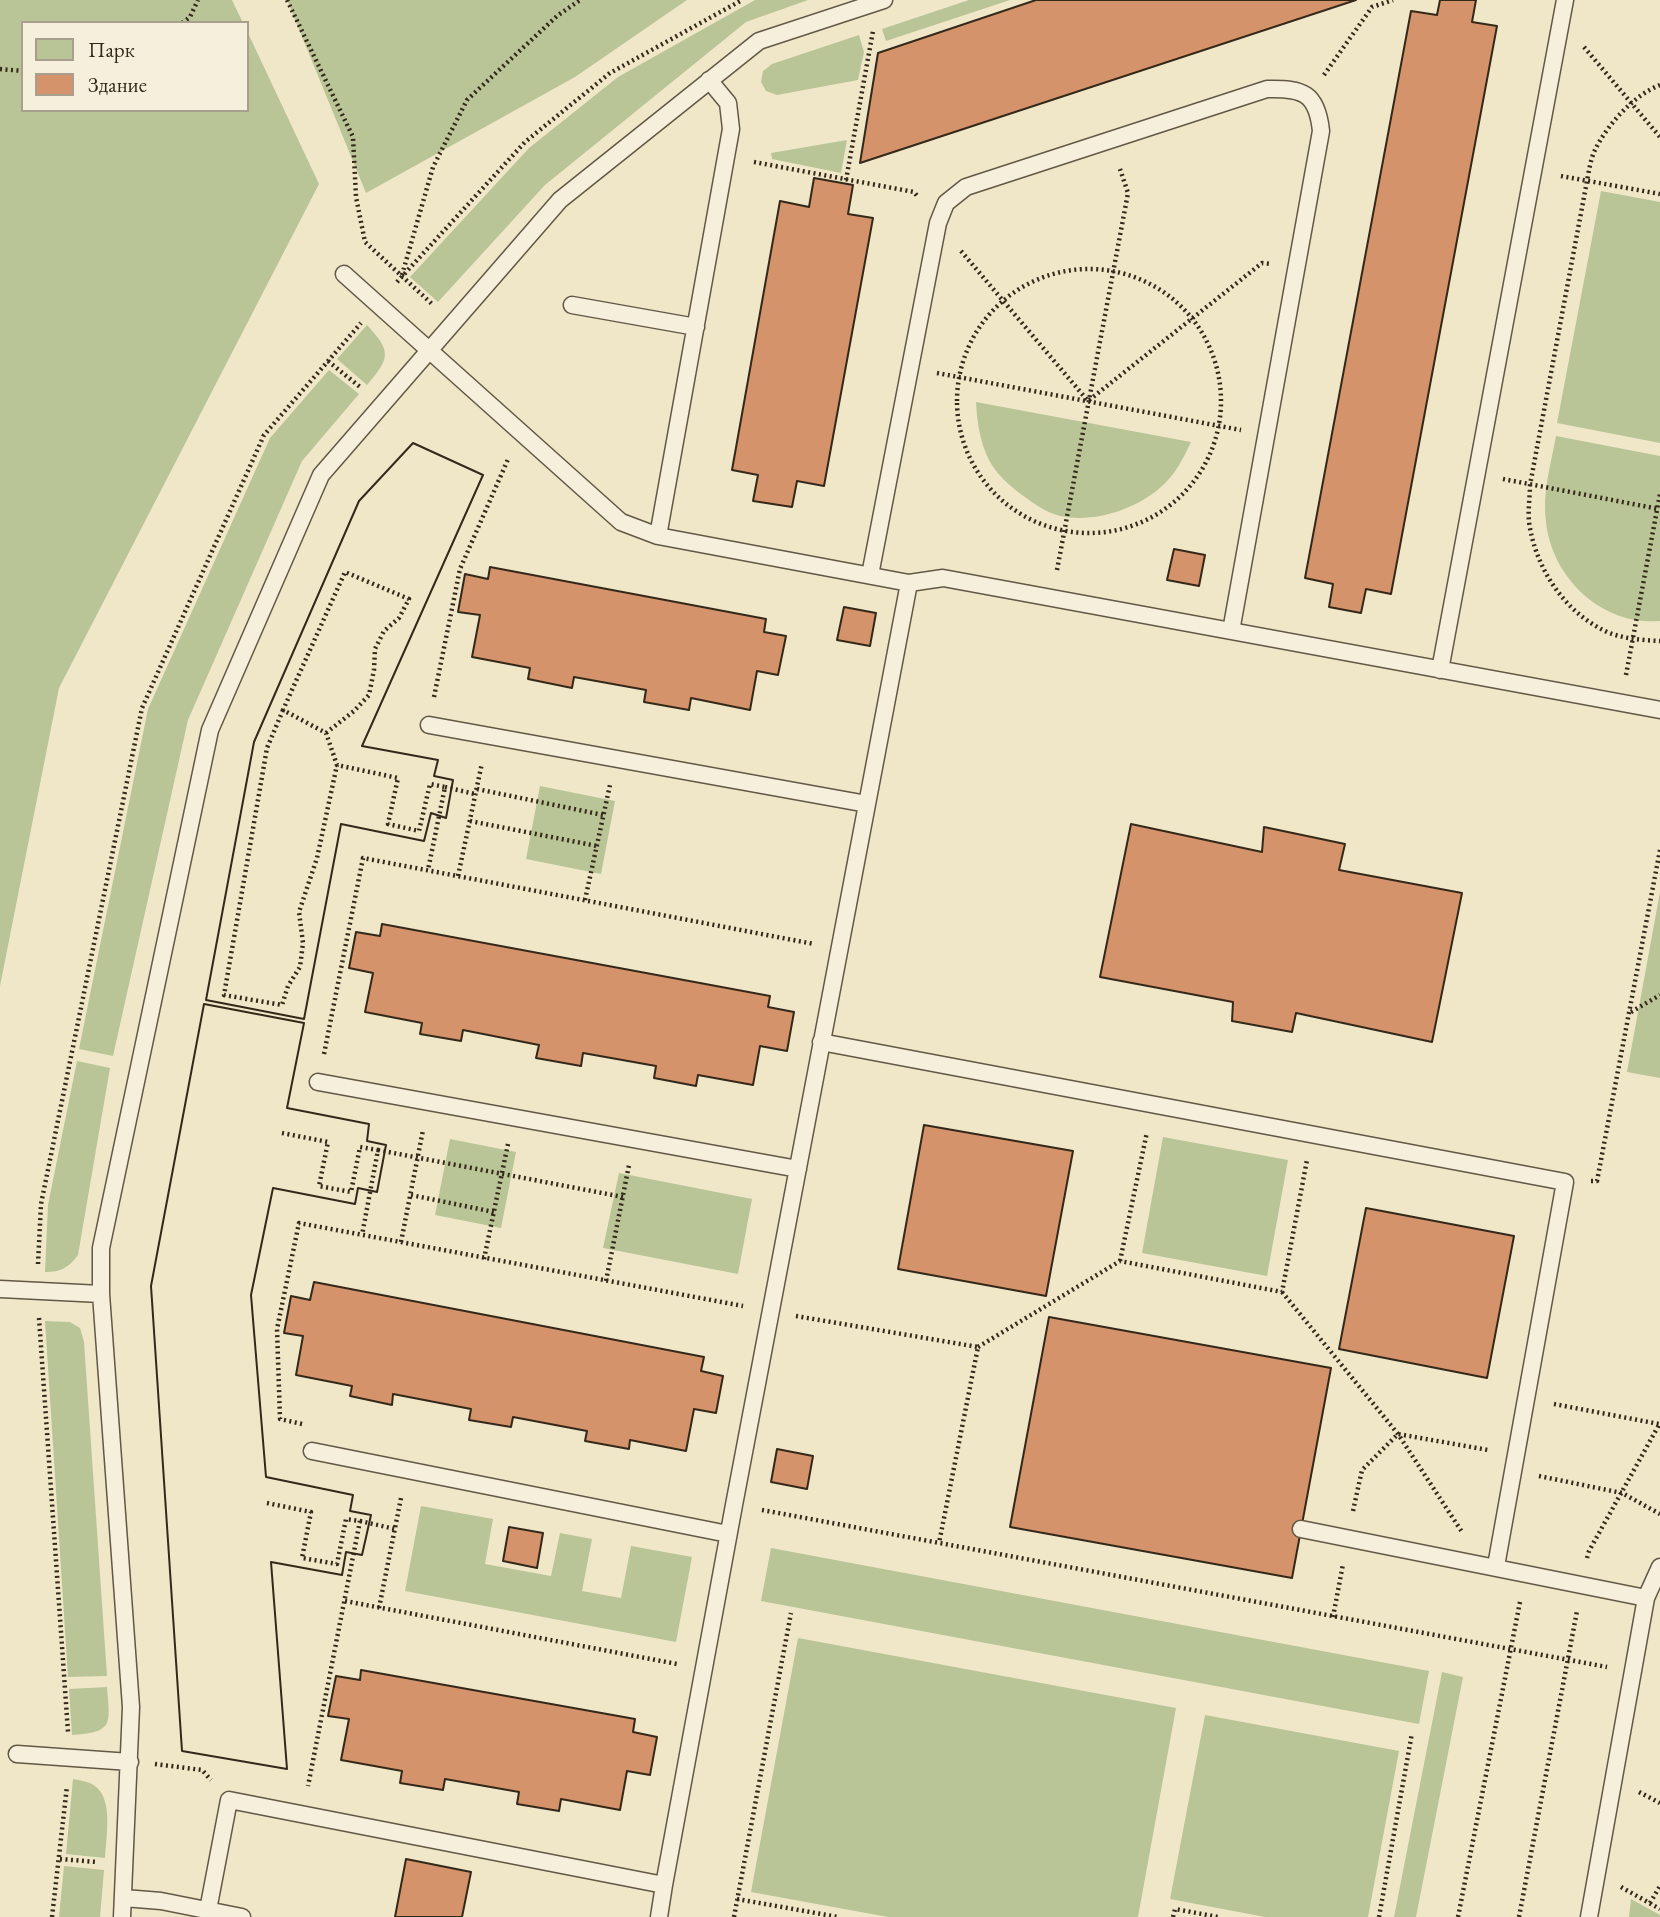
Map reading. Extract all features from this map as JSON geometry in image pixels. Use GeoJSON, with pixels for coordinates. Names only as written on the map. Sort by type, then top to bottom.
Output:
{"type":"FeatureCollection","features":[{"type":"Feature","properties":{"kind":"lane"},"geometry":{"type":"LineString","coordinates":[[122,1917],[131,1707],[101,1294],[101,1248],[210,730],[321,475],[559,200],[759,41],[884,0]]}},
{"type":"Feature","properties":{"kind":"lane"},"geometry":{"type":"LineString","coordinates":[[1440,670],[1565,0]]}},
{"type":"Feature","properties":{"kind":"lane"},"geometry":{"type":"LineString","coordinates":[[658,536],[732,130],[728,103],[709,80]]}},
{"type":"Feature","properties":{"kind":"lane"},"geometry":{"type":"LineString","coordinates":[[870,575],[938,223],[946,203],[965,187],[1267,89],[1289,89],[1309,96],[1319,110],[1321,131],[1231,631]]}},
{"type":"Feature","properties":{"kind":"lane"},"geometry":{"type":"LineString","coordinates":[[345,274],[621,523],[658,536],[909,583],[943,578],[1660,710]]}},
{"type":"Feature","properties":{"kind":"lane"},"geometry":{"type":"LineString","coordinates":[[572,305],[696,327]]}},
{"type":"Feature","properties":{"kind":"lane"},"geometry":{"type":"LineString","coordinates":[[659,1917],[728,1534],[909,583]]}},
{"type":"Feature","properties":{"kind":"lane"},"geometry":{"type":"LineString","coordinates":[[429,725],[867,804]]}},
{"type":"Feature","properties":{"kind":"lane"},"geometry":{"type":"LineString","coordinates":[[821,1042],[1565,1182],[1515,1463],[1490,1566]]}},
{"type":"Feature","properties":{"kind":"lane"},"geometry":{"type":"LineString","coordinates":[[318,1082],[798,1169]]}},
{"type":"Feature","properties":{"kind":"lane"},"geometry":{"type":"LineString","coordinates":[[0,1289],[101,1294]]}},
{"type":"Feature","properties":{"kind":"lane"},"geometry":{"type":"LineString","coordinates":[[312,1451],[728,1534]]}},
{"type":"Feature","properties":{"kind":"lane"},"geometry":{"type":"LineString","coordinates":[[1301,1529],[1582,1583],[1646,1598]]}},
{"type":"Feature","properties":{"kind":"lane"},"geometry":{"type":"LineString","coordinates":[[1589,1917],[1646,1598],[1660,1567]]}},
{"type":"Feature","properties":{"kind":"lane"},"geometry":{"type":"LineString","coordinates":[[17,1754],[130,1762]]}},
{"type":"Feature","properties":{"kind":"lane"},"geometry":{"type":"LineString","coordinates":[[208,1910],[229,1800],[664,1885]]}},
{"type":"Feature","properties":{"kind":"lane"},"geometry":{"type":"LineString","coordinates":[[124,1898],[161,1901],[242,1917]]}},
{"type":"Feature","properties":{"kind":"path"},"geometry":{"type":"LineString","coordinates":[[185,21],[190,17],[198,0]]}},
{"type":"Feature","properties":{"kind":"path"},"geometry":{"type":"LineString","coordinates":[[287,0],[353,138],[356,197],[365,242],[432,305]]}},
{"type":"Feature","properties":{"kind":"path"},"geometry":{"type":"LineString","coordinates":[[402,276],[433,167],[467,100],[557,16],[580,0]]}},
{"type":"Feature","properties":{"kind":"path"},"geometry":{"type":"LineString","coordinates":[[52,1917],[69,1758],[37,1290],[41,1204],[142,708],[264,435],[402,276],[525,142],[610,73],[742,0]]}},
{"type":"Feature","properties":{"kind":"path"},"geometry":{"type":"LineString","coordinates":[[1309,96],[1372,8],[1393,0]]}},
{"type":"Feature","properties":{"kind":"path"},"geometry":{"type":"LineString","coordinates":[[1560,26],[1588,50],[1660,137]]}},
{"type":"Feature","properties":{"kind":"path"},"geometry":{"type":"LineString","coordinates":[[846,180],[873,32]]}},
{"type":"Feature","properties":{"kind":"path"},"geometry":{"type":"LineString","coordinates":[[0,69],[21,71]]}},
{"type":"Feature","properties":{"kind":"path"},"geometry":{"type":"LineString","coordinates":[[1660,85],[1632,103],[1610,126],[1595,150],[1587,180],[1530,485],[1529,526],[1540,562],[1557,592],[1578,615],[1607,632],[1633,639],[1660,641]]}},
{"type":"Feature","properties":{"kind":"path"},"geometry":{"type":"LineString","coordinates":[[1051,598],[1128,193],[1112,141]]}},
{"type":"Feature","properties":{"kind":"path"},"geometry":{"type":"LineString","coordinates":[[727,158],[914,192],[1002,301],[1088,401]]}},
{"type":"Feature","properties":{"kind":"path"},"geometry":{"type":"LineString","coordinates":[[1534,170],[1660,194]]}},
{"type":"Feature","properties":{"kind":"path"},"geometry":{"type":"LineString","coordinates":[[1088,401],[1262,262],[1296,270]]}},
{"type":"Feature","properties":{"kind":"path"},"geometry":{"type":"LineString","coordinates":[[1082,269],[1112,270],[1143,280],[1171,296],[1193,319],[1209,344],[1219,371],[1222,400],[1220,426],[1213,449],[1192,486],[1166,509],[1133,527],[1097,534],[1064,532],[1037,524],[1007,506],[982,481],[964,447],[956,409],[958,377],[965,351],[980,324],[1002,301],[1025,285],[1053,273],[1082,269]]}},
{"type":"Feature","properties":{"kind":"path"},"geometry":{"type":"LineString","coordinates":[[328,361],[381,405]]}},
{"type":"Feature","properties":{"kind":"path"},"geometry":{"type":"LineString","coordinates":[[910,368],[1266,435]]}},
{"type":"Feature","properties":{"kind":"path"},"geometry":{"type":"LineString","coordinates":[[429,725],[460,569],[519,433]]}},
{"type":"Feature","properties":{"kind":"path"},"geometry":{"type":"LineString","coordinates":[[1476,474],[1659,509]]}},
{"type":"Feature","properties":{"kind":"path"},"geometry":{"type":"LineString","coordinates":[[1620,703],[1660,494]]}},
{"type":"Feature","properties":{"kind":"path"},"geometry":{"type":"LineString","coordinates":[[283,710],[326,733],[337,765],[317,858],[299,912],[303,943],[300,967],[288,986],[282,1005],[224,995],[267,748],[283,710],[345,572],[409,599],[399,618],[384,631],[375,649],[369,695],[326,733]]}},
{"type":"Feature","properties":{"kind":"path"},"geometry":{"type":"LineString","coordinates":[[458,876],[488,735]]}},
{"type":"Feature","properties":{"kind":"path"},"geometry":{"type":"LineString","coordinates":[[337,765],[398,778],[388,824],[419,831],[430,784],[603,815]]}},
{"type":"Feature","properties":{"kind":"path"},"geometry":{"type":"LineString","coordinates":[[428,870],[445,788]]}},
{"type":"Feature","properties":{"kind":"path"},"geometry":{"type":"LineString","coordinates":[[585,900],[607,799]]}},
{"type":"Feature","properties":{"kind":"path"},"geometry":{"type":"LineString","coordinates":[[470,821],[597,846]]}},
{"type":"Feature","properties":{"kind":"path"},"geometry":{"type":"LineString","coordinates":[[1565,1182],[1598,1181],[1660,850]]}},
{"type":"Feature","properties":{"kind":"path"},"geometry":{"type":"LineString","coordinates":[[318,1082],[363,858],[839,949]]}},
{"type":"Feature","properties":{"kind":"path"},"geometry":{"type":"LineString","coordinates":[[1630,1012],[1660,995]]}},
{"type":"Feature","properties":{"kind":"path"},"geometry":{"type":"LineString","coordinates":[[401,1242],[429,1102]]}},
{"type":"Feature","properties":{"kind":"path"},"geometry":{"type":"LineString","coordinates":[[1119,1261],[1153,1105]]}},
{"type":"Feature","properties":{"kind":"path"},"geometry":{"type":"LineString","coordinates":[[282,1133],[328,1142],[320,1186],[351,1192],[360,1147],[623,1197]]}},
{"type":"Feature","properties":{"kind":"path"},"geometry":{"type":"LineString","coordinates":[[1282,1292],[1312,1135]]}},
{"type":"Feature","properties":{"kind":"path"},"geometry":{"type":"LineString","coordinates":[[362,1235],[378,1150]]}},
{"type":"Feature","properties":{"kind":"path"},"geometry":{"type":"LineString","coordinates":[[484,1259],[507,1151]]}},
{"type":"Feature","properties":{"kind":"path"},"geometry":{"type":"LineString","coordinates":[[606,1281],[628,1174]]}},
{"type":"Feature","properties":{"kind":"path"},"geometry":{"type":"LineString","coordinates":[[411,1195],[494,1212]]}},
{"type":"Feature","properties":{"kind":"path"},"geometry":{"type":"LineString","coordinates":[[312,1451],[307,1426],[280,1419],[277,1329],[299,1223],[484,1259],[978,1347],[1119,1261],[1282,1292],[1398,1434],[1490,1566]]}},
{"type":"Feature","properties":{"kind":"path"},"geometry":{"type":"LineString","coordinates":[[939,1543],[978,1347]]}},
{"type":"Feature","properties":{"kind":"path"},"geometry":{"type":"LineString","coordinates":[[1519,1917],[1589,1551],[1660,1424],[1526,1398]]}},
{"type":"Feature","properties":{"kind":"path"},"geometry":{"type":"LineString","coordinates":[[1398,1434],[1622,1493],[1660,1514]]}},
{"type":"Feature","properties":{"kind":"path"},"geometry":{"type":"LineString","coordinates":[[1333,1617],[1362,1470],[1398,1434]]}},
{"type":"Feature","properties":{"kind":"path"},"geometry":{"type":"LineString","coordinates":[[379,1608],[406,1470]]}},
{"type":"Feature","properties":{"kind":"path"},"geometry":{"type":"LineString","coordinates":[[267,1503],[311,1512],[302,1558],[337,1564],[346,1519],[395,1529]]}},
{"type":"Feature","properties":{"kind":"path"},"geometry":{"type":"LineString","coordinates":[[734,1505],[1611,1668],[1632,1679]]}},
{"type":"Feature","properties":{"kind":"path"},"geometry":{"type":"LineString","coordinates":[[302,1814],[360,1521]]}},
{"type":"Feature","properties":{"kind":"path"},"geometry":{"type":"LineString","coordinates":[[1458,1917],[1526,1572]]}},
{"type":"Feature","properties":{"kind":"path"},"geometry":{"type":"LineString","coordinates":[[345,1601],[704,1669]]}},
{"type":"Feature","properties":{"kind":"path"},"geometry":{"type":"LineString","coordinates":[[734,1917],[791,1613]]}},
{"type":"Feature","properties":{"kind":"path"},"geometry":{"type":"LineString","coordinates":[[1379,1917],[1412,1733]]}},
{"type":"Feature","properties":{"kind":"path"},"geometry":{"type":"LineString","coordinates":[[130,1762],[202,1770],[229,1800]]}},
{"type":"Feature","properties":{"kind":"path"},"geometry":{"type":"LineString","coordinates":[[60,1859],[125,1865]]}},
{"type":"Feature","properties":{"kind":"path"},"geometry":{"type":"LineString","coordinates":[[1597,1874],[1660,1909]]}},
{"type":"Feature","properties":{"kind":"path"},"geometry":{"type":"LineString","coordinates":[[1650,1903],[1660,1886]]}},
{"type":"Feature","properties":{"kind":"path"},"geometry":{"type":"LineString","coordinates":[[737,1899],[838,1917]]}},
{"type":"Feature","properties":{"kind":"path"},"geometry":{"type":"LineString","coordinates":[[1174,1917],[1175,1909],[1218,1917]]}},
{"type":"Feature","properties":{"kind":"green space"},"geometry":{"type":"Polygon","coordinates":[[[0,0],[232,0],[242,21],[21,21],[21,112],[248,112],[248,33],[319,184],[59,688],[0,986],[0,0]]]}},
{"type":"Feature","properties":{"kind":"green space"},"geometry":{"type":"Polygon","coordinates":[[[287,0],[687,0],[575,77],[366,193],[287,0]]]}},
{"type":"Feature","properties":{"kind":"green space"},"geometry":{"type":"Polygon","coordinates":[[[755,0],[808,0],[746,22],[545,185],[438,302],[410,277],[529,148],[618,77],[755,0]]]}},
{"type":"Feature","properties":{"kind":"green space"},"geometry":{"type":"Polygon","coordinates":[[[969,0],[1010,0],[886,41],[882,29],[969,0]]]}},
{"type":"Feature","properties":{"kind":"green space"},"geometry":{"type":"Polygon","coordinates":[[[859,35],[864,52],[858,80],[777,95],[766,91],[761,82],[763,71],[772,64],[859,35]]]}},
{"type":"Feature","properties":{"kind":"green space"},"geometry":{"type":"Polygon","coordinates":[[[847,140],[841,173],[772,159],[771,153],[847,140]]]}},
{"type":"Feature","properties":{"kind":"green space"},"geometry":{"type":"Polygon","coordinates":[[[1601,191],[1660,202],[1660,443],[1557,423],[1601,191]]]}},
{"type":"Feature","properties":{"kind":"green space"},"geometry":{"type":"Polygon","coordinates":[[[367,325],[381,342],[385,355],[380,368],[367,385],[337,359],[367,325]]]}},
{"type":"Feature","properties":{"kind":"green space"},"geometry":{"type":"Polygon","coordinates":[[[329,370],[359,394],[302,461],[188,720],[113,1056],[79,1049],[148,709],[270,438],[329,370]]]}},
{"type":"Feature","properties":{"kind":"green space"},"geometry":{"type":"Polygon","coordinates":[[[976,402],[1191,442],[1170,477],[1161,487],[1139,502],[1100,516],[1060,516],[1026,498],[996,470],[981,439],[976,402]]]}},
{"type":"Feature","properties":{"kind":"green space"},"geometry":{"type":"Polygon","coordinates":[[[1556,436],[1660,456],[1660,621],[1619,616],[1600,607],[1569,579],[1558,562],[1550,543],[1545,511],[1556,436]]]}},
{"type":"Feature","properties":{"kind":"green space"},"geometry":{"type":"Polygon","coordinates":[[[540,786],[615,801],[601,874],[526,859],[540,786]]]}},
{"type":"Feature","properties":{"kind":"green space"},"geometry":{"type":"Polygon","coordinates":[[[1660,892],[1660,1078],[1627,1072],[1660,892]]]}},
{"type":"Feature","properties":{"kind":"green space"},"geometry":{"type":"Polygon","coordinates":[[[77,1061],[110,1068],[78,1255],[64,1268],[45,1272],[48,1205],[77,1061]]]}},
{"type":"Feature","properties":{"kind":"green space"},"geometry":{"type":"Polygon","coordinates":[[[1163,1137],[1288,1160],[1267,1276],[1142,1253],[1163,1137]]]}},
{"type":"Feature","properties":{"kind":"green space"},"geometry":{"type":"Polygon","coordinates":[[[450,1139],[516,1152],[501,1228],[435,1215],[450,1139]]]}},
{"type":"Feature","properties":{"kind":"green space"},"geometry":{"type":"Polygon","coordinates":[[[619,1173],[752,1199],[738,1274],[603,1248],[619,1173]]]}},
{"type":"Feature","properties":{"kind":"green space"},"geometry":{"type":"Polygon","coordinates":[[[45,1321],[70,1322],[80,1328],[84,1342],[107,1676],[68,1677],[45,1321]]]}},
{"type":"Feature","properties":{"kind":"green space"},"geometry":{"type":"Polygon","coordinates":[[[421,1506],[493,1519],[485,1564],[551,1576],[560,1533],[592,1539],[582,1591],[621,1598],[631,1546],[692,1557],[676,1642],[405,1591],[421,1506]]]}},
{"type":"Feature","properties":{"kind":"green space"},"geometry":{"type":"Polygon","coordinates":[[[771,1548],[1429,1671],[1419,1724],[761,1601],[771,1548]]]}},
{"type":"Feature","properties":{"kind":"green space"},"geometry":{"type":"Polygon","coordinates":[[[798,1638],[1176,1708],[1138,1917],[888,1917],[751,1892],[798,1638]]]}},
{"type":"Feature","properties":{"kind":"green space"},"geometry":{"type":"Polygon","coordinates":[[[1442,1672],[1463,1677],[1416,1917],[1394,1917],[1442,1672]]]}},
{"type":"Feature","properties":{"kind":"green space"},"geometry":{"type":"Polygon","coordinates":[[[107,1687],[109,1710],[106,1724],[96,1732],[72,1735],[69,1689],[107,1687]]]}},
{"type":"Feature","properties":{"kind":"green space"},"geometry":{"type":"Polygon","coordinates":[[[1205,1715],[1399,1751],[1368,1917],[1265,1917],[1170,1899],[1205,1715]]]}},
{"type":"Feature","properties":{"kind":"green space"},"geometry":{"type":"Polygon","coordinates":[[[73,1779],[90,1783],[98,1788],[103,1796],[107,1816],[105,1858],[66,1854],[73,1779]]]}},
{"type":"Feature","properties":{"kind":"green space"},"geometry":{"type":"Polygon","coordinates":[[[64,1866],[104,1870],[100,1917],[59,1917],[64,1866]]]}},
{"type":"Feature","properties":{"kind":"green space"},"geometry":{"type":"Polygon","coordinates":[[[1631,1899],[1660,1915],[1660,1917],[1629,1917],[1631,1899]]]}},
{"type":"Feature","properties":{"kind":"building"},"geometry":{"type":"Polygon","coordinates":[[[1036,0],[1356,0],[860,163],[878,53],[1036,0]]]}},
{"type":"Feature","properties":{"kind":"building"},"geometry":{"type":"Polygon","coordinates":[[[1440,0],[1476,0],[1472,22],[1497,26],[1391,594],[1366,589],[1361,613],[1329,607],[1333,584],[1305,578],[1411,11],[1437,15],[1440,0]]]}},
{"type":"Feature","properties":{"kind":"building"},"geometry":{"type":"Polygon","coordinates":[[[814,178],[853,185],[848,214],[873,218],[824,486],[797,481],[792,507],[753,501],[758,475],[732,470],[780,201],[809,207],[814,178]]]}},
{"type":"Feature","properties":{"kind":"building"},"geometry":{"type":"Polygon","coordinates":[[[413,443],[483,475],[362,746],[438,760],[434,776],[453,780],[446,818],[431,813],[424,841],[341,824],[304,1019],[206,1000],[254,742],[359,501],[413,443]]]}},
{"type":"Feature","properties":{"kind":"building"},"geometry":{"type":"Polygon","coordinates":[[[413,443],[483,475],[362,746],[438,760],[434,776],[453,780],[446,818],[431,813],[424,841],[341,824],[304,1019],[206,1000],[254,742],[359,501],[413,443]]]}},
{"type":"Feature","properties":{"kind":"building"},"geometry":{"type":"Polygon","coordinates":[[[1174,549],[1205,555],[1199,586],[1167,580],[1174,549]]]}},
{"type":"Feature","properties":{"kind":"building"},"geometry":{"type":"Polygon","coordinates":[[[490,567],[766,619],[764,632],[786,636],[778,675],[757,671],[750,710],[691,698],[689,710],[644,702],[646,690],[574,677],[572,688],[528,679],[530,668],[472,657],[480,615],[458,612],[465,574],[488,579],[490,567]]]}},
{"type":"Feature","properties":{"kind":"building"},"geometry":{"type":"Polygon","coordinates":[[[844,607],[876,613],[870,646],[837,640],[844,607]]]}},
{"type":"Feature","properties":{"kind":"building"},"geometry":{"type":"Polygon","coordinates":[[[1131,824],[1262,852],[1264,827],[1345,844],[1339,870],[1462,893],[1432,1042],[1296,1013],[1292,1032],[1232,1021],[1233,1002],[1100,977],[1131,824]]]}},
{"type":"Feature","properties":{"kind":"building"},"geometry":{"type":"Polygon","coordinates":[[[382,924],[770,996],[768,1007],[794,1012],[787,1051],[760,1046],[753,1085],[698,1075],[696,1086],[654,1078],[656,1066],[583,1053],[581,1066],[536,1058],[539,1045],[463,1030],[461,1041],[420,1034],[422,1023],[365,1012],[373,973],[349,968],[356,932],[380,936],[382,924]]]}},
{"type":"Feature","properties":{"kind":"building"},"geometry":{"type":"Polygon","coordinates":[[[204,1004],[304,1023],[287,1108],[369,1124],[367,1141],[386,1145],[377,1192],[358,1188],[355,1204],[273,1188],[251,1295],[266,1477],[353,1495],[350,1511],[371,1515],[362,1555],[346,1552],[342,1575],[271,1562],[287,1769],[182,1751],[151,1286],[204,1004]]]}},
{"type":"Feature","properties":{"kind":"building"},"geometry":{"type":"Polygon","coordinates":[[[204,1004],[304,1023],[287,1108],[369,1124],[367,1141],[386,1145],[377,1192],[358,1188],[355,1204],[273,1188],[251,1295],[266,1477],[353,1495],[350,1511],[371,1515],[362,1555],[346,1552],[342,1575],[271,1562],[287,1769],[182,1751],[151,1286],[204,1004]]]}},
{"type":"Feature","properties":{"kind":"building"},"geometry":{"type":"Polygon","coordinates":[[[924,1125],[1073,1151],[1046,1296],[898,1269],[924,1125]]]}},
{"type":"Feature","properties":{"kind":"building"},"geometry":{"type":"Polygon","coordinates":[[[1366,1208],[1514,1236],[1487,1378],[1339,1349],[1366,1208]]]}},
{"type":"Feature","properties":{"kind":"building"},"geometry":{"type":"Polygon","coordinates":[[[314,1282],[704,1357],[701,1371],[723,1376],[716,1413],[694,1409],[686,1451],[630,1440],[629,1449],[585,1441],[587,1431],[513,1417],[511,1427],[469,1420],[471,1409],[393,1394],[392,1405],[350,1396],[352,1386],[296,1375],[303,1336],[284,1333],[291,1296],[310,1300],[314,1282]]]}},
{"type":"Feature","properties":{"kind":"building"},"geometry":{"type":"Polygon","coordinates":[[[1049,1317],[1331,1368],[1292,1578],[1010,1527],[1049,1317]]]}},
{"type":"Feature","properties":{"kind":"building"},"geometry":{"type":"Polygon","coordinates":[[[777,1449],[813,1456],[807,1489],[771,1482],[777,1449]]]}},
{"type":"Feature","properties":{"kind":"building"},"geometry":{"type":"Polygon","coordinates":[[[509,1527],[543,1533],[537,1568],[503,1561],[509,1527]]]}},
{"type":"Feature","properties":{"kind":"building"},"geometry":{"type":"Polygon","coordinates":[[[361,1670],[635,1719],[633,1732],[657,1737],[650,1775],[627,1771],[620,1810],[561,1799],[559,1811],[517,1804],[519,1792],[445,1779],[443,1790],[400,1783],[402,1771],[341,1760],[349,1719],[328,1716],[336,1676],[360,1680],[361,1670]]]}},
{"type":"Feature","properties":{"kind":"building"},"geometry":{"type":"Polygon","coordinates":[[[406,1859],[471,1872],[462,1917],[395,1917],[406,1859]]]}}]}
